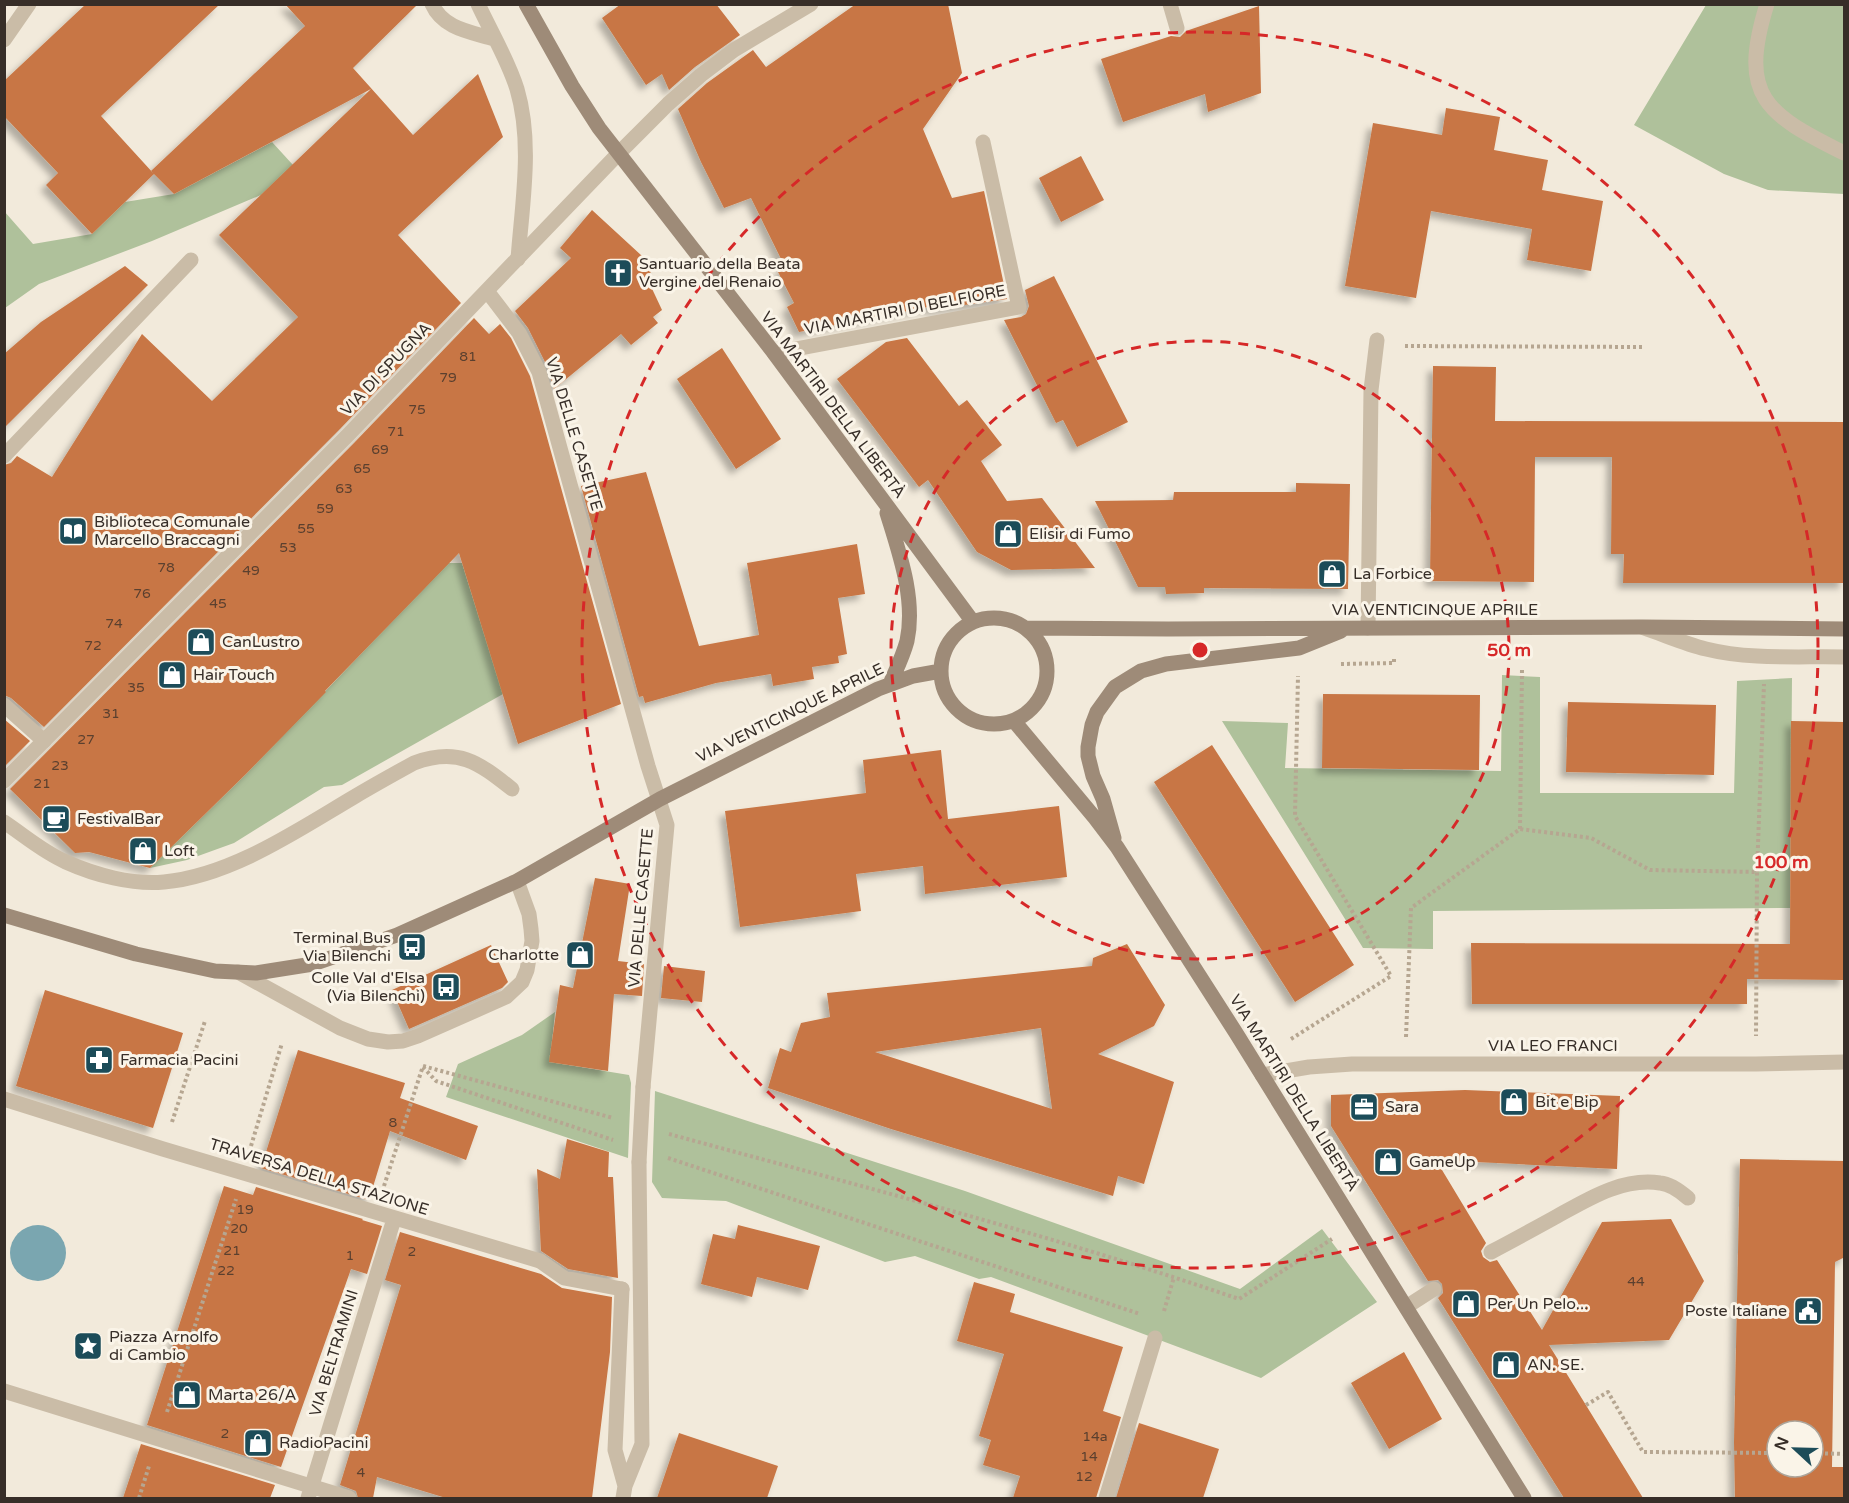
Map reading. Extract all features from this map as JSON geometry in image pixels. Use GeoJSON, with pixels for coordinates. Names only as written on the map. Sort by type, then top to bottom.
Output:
{"type":"FeatureCollection","features":[{"type":"Feature","properties":{"kind":"main road","name":"VIA MARTIRI DELLA LIBERTÀ"},"geometry":{"type":"LineString","coordinates":[[526,4],[572,86],[599,128],[774,353],[973,622]]}},
{"type":"Feature","properties":{"kind":"main road"},"geometry":{"type":"LineString","coordinates":[[883,501],[902,566],[909,607],[907,642],[890,684]]}},
{"type":"Feature","properties":{"kind":"main road"},"geometry":{"type":"LineString","coordinates":[[986,618],[1013,621],[1026,628],[1037,639],[1045,654],[1048,670],[1046,686],[1039,701],[1028,713],[1014,721],[999,725],[985,724],[958,711],[949,700],[940,671],[949,642],[959,630],[986,618]]}},
{"type":"Feature","properties":{"kind":"main road","name":"VIA VENTICINQUE APRILE"},"geometry":{"type":"LineString","coordinates":[[1026,628],[1845,629]]}},
{"type":"Feature","properties":{"kind":"main road"},"geometry":{"type":"LineString","coordinates":[[1117,847],[1088,756],[1092,725],[1102,703],[1115,687],[1130,676],[1150,668],[1166,664],[1299,648],[1350,628]]}},
{"type":"Feature","properties":{"kind":"main road","name":"VIA VENTICINQUE APRILE"},"geometry":{"type":"LineString","coordinates":[[4,915],[120,949],[197,967],[256,973],[314,964],[397,935],[517,881],[660,799],[890,684],[913,676],[940,671]]}},
{"type":"Feature","properties":{"kind":"main road","name":"VIA MARTIRI DELLA LIBERTÀ"},"geometry":{"type":"LineString","coordinates":[[1014,721],[1117,847],[1262,1075],[1524,1498]]}},
{"type":"Feature","properties":{"kind":"street"},"geometry":{"type":"LineString","coordinates":[[4,40],[28,4]]}},
{"type":"Feature","properties":{"kind":"street"},"geometry":{"type":"LineString","coordinates":[[432,4],[440,17],[453,27],[494,39]]}},
{"type":"Feature","properties":{"kind":"street"},"geometry":{"type":"LineString","coordinates":[[478,4],[516,86],[523,117],[525,163],[518,259]]}},
{"type":"Feature","properties":{"kind":"street","name":"VIA DI SPUGNA"},"geometry":{"type":"LineString","coordinates":[[4,781],[331,453],[618,154],[681,92],[745,42],[810,4]]}},
{"type":"Feature","properties":{"kind":"street"},"geometry":{"type":"LineString","coordinates":[[1170,4],[1177,28]]}},
{"type":"Feature","properties":{"kind":"street"},"geometry":{"type":"LineString","coordinates":[[1767,4],[1755,60],[1755,73],[1761,92],[1774,110],[1785,120],[1845,153]]}},
{"type":"Feature","properties":{"kind":"street","name":"VIA MARTIRI DI BELFIORE"},"geometry":{"type":"LineString","coordinates":[[774,353],[1019,307],[983,142]]}},
{"type":"Feature","properties":{"kind":"street"},"geometry":{"type":"LineString","coordinates":[[4,456],[191,260]]}},
{"type":"Feature","properties":{"kind":"street","name":"VIA DELLE CASETTE"},"geometry":{"type":"LineString","coordinates":[[487,291],[519,333],[539,372],[648,766],[667,825],[643,1087],[639,1162],[642,1444],[624,1492]]}},
{"type":"Feature","properties":{"kind":"street"},"geometry":{"type":"LineString","coordinates":[[1368,628],[1371,390],[1377,340]]}},
{"type":"Feature","properties":{"kind":"street"},"geometry":{"type":"LineString","coordinates":[[1642,627],[1707,649],[1740,654],[1845,657]]}},
{"type":"Feature","properties":{"kind":"street"},"geometry":{"type":"LineString","coordinates":[[4,705],[44,741]]}},
{"type":"Feature","properties":{"kind":"street"},"geometry":{"type":"LineString","coordinates":[[4,822],[40,848],[66,862],[119,879],[152,883],[190,878],[271,846],[414,763],[428,758],[451,756],[473,761],[512,789]]}},
{"type":"Feature","properties":{"kind":"street"},"geometry":{"type":"LineString","coordinates":[[238,972],[340,1028],[368,1039],[388,1042],[403,1041],[506,997],[522,982],[527,970],[532,941],[529,914],[517,881]]}},
{"type":"Feature","properties":{"kind":"street","name":"VIA LEO FRANCI"},"geometry":{"type":"LineString","coordinates":[[1262,1075],[1352,1064],[1845,1062]]}},
{"type":"Feature","properties":{"kind":"street","name":"TRAVERSA DELLA STAZIONE"},"geometry":{"type":"LineString","coordinates":[[4,1099],[394,1219],[540,1261],[564,1278],[622,1289]]}},
{"type":"Feature","properties":{"kind":"street"},"geometry":{"type":"LineString","coordinates":[[1491,1252],[1592,1197],[1616,1188],[1642,1183],[1662,1183],[1670,1185],[1688,1197]]}},
{"type":"Feature","properties":{"kind":"street","name":"VIA BELTRAMINI"},"geometry":{"type":"LineString","coordinates":[[310,1493],[394,1219]]}},
{"type":"Feature","properties":{"kind":"street","name":"VIA DELLE CASETTE"},"geometry":{"type":"LineString","coordinates":[[622,1289],[615,1450],[624,1492]]}},
{"type":"Feature","properties":{"kind":"street"},"geometry":{"type":"LineString","coordinates":[[1406,1307],[1434,1289]]}},
{"type":"Feature","properties":{"kind":"street"},"geometry":{"type":"LineString","coordinates":[[1106,1498],[1155,1338]]}},
{"type":"Feature","properties":{"kind":"street"},"geometry":{"type":"LineString","coordinates":[[4,1391],[143,1435],[310,1493],[349,1498]]}},
{"type":"Feature","properties":{"kind":"path"},"geometry":{"type":"LineString","coordinates":[[1398,346],[1643,347]]}},
{"type":"Feature","properties":{"kind":"path"},"geometry":{"type":"LineString","coordinates":[[1756,1037],[1757,872],[1765,655]]}},
{"type":"Feature","properties":{"kind":"path"},"geometry":{"type":"LineString","coordinates":[[1334,664],[1394,663]]}},
{"type":"Feature","properties":{"kind":"path"},"geometry":{"type":"LineString","coordinates":[[1520,830],[1522,670]]}},
{"type":"Feature","properties":{"kind":"path"},"geometry":{"type":"LineString","coordinates":[[1293,1070],[1280,1046],[1391,976],[1295,816],[1298,675]]}},
{"type":"Feature","properties":{"kind":"path"},"geometry":{"type":"LineString","coordinates":[[1405,1064],[1411,908],[1520,830],[1591,838],[1650,870],[1757,872]]}},
{"type":"Feature","properties":{"kind":"path"},"geometry":{"type":"LineString","coordinates":[[163,1149],[205,1021]]}},
{"type":"Feature","properties":{"kind":"path"},"geometry":{"type":"LineString","coordinates":[[166,1414],[282,1043]]}},
{"type":"Feature","properties":{"kind":"path"},"geometry":{"type":"LineString","coordinates":[[423,1066],[616,1119]]}},
{"type":"Feature","properties":{"kind":"path"},"geometry":{"type":"LineString","coordinates":[[423,1066],[436,1081],[618,1141]]}},
{"type":"Feature","properties":{"kind":"path"},"geometry":{"type":"LineString","coordinates":[[376,1213],[423,1066]]}},
{"type":"Feature","properties":{"kind":"path"},"geometry":{"type":"LineString","coordinates":[[661,1132],[1025,1232],[1239,1299],[1329,1241]]}},
{"type":"Feature","properties":{"kind":"path"},"geometry":{"type":"LineString","coordinates":[[663,1156],[1161,1321]]}},
{"type":"Feature","properties":{"kind":"path"},"geometry":{"type":"LineString","coordinates":[[1155,1338],[1174,1277]]}},
{"type":"Feature","properties":{"kind":"path"},"geometry":{"type":"LineString","coordinates":[[1586,1404],[1608,1392],[1643,1452],[1765,1453]]}},
{"type":"Feature","properties":{"kind":"path"},"geometry":{"type":"LineString","coordinates":[[1825,1453],[1845,1454]]}},
{"type":"Feature","properties":{"kind":"path"},"geometry":{"type":"LineString","coordinates":[[139,1498],[149,1466]]}},
{"type":"Feature","properties":{"kind":"green space"},"geometry":{"type":"Polygon","coordinates":[[[1706,5],[1844,5],[1844,194],[1768,190],[1724,174],[1634,125],[1706,5]]]}},
{"type":"Feature","properties":{"kind":"green space"},"geometry":{"type":"Polygon","coordinates":[[[272,142],[293,165],[261,195],[152,241],[39,284],[5,308],[4,211],[33,244],[92,234],[125,202],[174,194],[272,142]]]}},
{"type":"Feature","properties":{"kind":"green space"},"geometry":{"type":"Polygon","coordinates":[[[448,563],[462,563],[503,694],[342,785],[324,787],[234,843],[187,860],[150,868],[246,774],[448,563]]]}},
{"type":"Feature","properties":{"kind":"green space"},"geometry":{"type":"Polygon","coordinates":[[[1502,675],[1540,677],[1540,793],[1734,793],[1737,681],[1792,678],[1790,908],[1433,911],[1433,949],[1363,948],[1222,721],[1288,723],[1285,768],[1501,771],[1502,675]]]}},
{"type":"Feature","properties":{"kind":"green space"},"geometry":{"type":"Polygon","coordinates":[[[555,1012],[550,1062],[629,1075],[631,1083],[628,1158],[446,1097],[458,1064],[522,1035],[555,1012]]]}},
{"type":"Feature","properties":{"kind":"green space"},"geometry":{"type":"Polygon","coordinates":[[[655,1091],[965,1191],[1240,1289],[1322,1229],[1377,1302],[1261,1378],[991,1277],[979,1279],[915,1256],[885,1262],[726,1201],[662,1198],[652,1182],[655,1091]]]}},
{"type":"Feature","properties":{"kind":"water"},"geometry":{"type":"Polygon","coordinates":[[[38,1225],[49,1227],[58,1233],[64,1242],[66,1253],[64,1264],[58,1273],[49,1279],[38,1281],[27,1279],[18,1273],[12,1264],[10,1253],[12,1242],[18,1233],[27,1227],[38,1225]]]}},
{"type":"Feature","properties":{"kind":"building"},"geometry":{"type":"Polygon","coordinates":[[[86,4],[220,4],[101,116],[154,174],[92,234],[46,185],[58,173],[4,116],[4,81],[86,4]]]}},
{"type":"Feature","properties":{"kind":"building"},"geometry":{"type":"Polygon","coordinates":[[[285,4],[418,4],[353,68],[413,135],[478,74],[503,137],[398,235],[461,303],[340,429],[44,727],[11,698],[4,695],[4,465],[11,463],[17,456],[52,477],[142,334],[212,401],[298,317],[219,235],[371,89],[174,194],[151,171],[305,26],[285,4]]]}},
{"type":"Feature","properties":{"kind":"building"},"geometry":{"type":"Polygon","coordinates":[[[621,4],[716,4],[740,35],[695,67],[669,90],[662,74],[646,85],[602,18],[621,4]]]}},
{"type":"Feature","properties":{"kind":"building"},"geometry":{"type":"Polygon","coordinates":[[[856,4],[948,4],[962,73],[923,129],[952,198],[984,191],[1007,299],[928,310],[933,306],[799,332],[787,307],[794,303],[778,272],[785,267],[751,198],[724,208],[678,109],[707,83],[753,50],[766,67],[856,4]]]}},
{"type":"Feature","properties":{"kind":"building"},"geometry":{"type":"Polygon","coordinates":[[[1259,6],[1261,93],[1208,112],[1205,94],[1123,122],[1101,59],[1171,36],[1180,37],[1186,31],[1259,6]]]}},
{"type":"Feature","properties":{"kind":"building"},"geometry":{"type":"Polygon","coordinates":[[[1446,108],[1500,117],[1494,150],[1548,160],[1542,190],[1603,201],[1591,271],[1527,260],[1532,229],[1431,211],[1416,298],[1345,286],[1373,123],[1442,135],[1446,108]]]}},
{"type":"Feature","properties":{"kind":"building"},"geometry":{"type":"Polygon","coordinates":[[[1081,156],[1104,200],[1061,222],[1039,178],[1081,156]]]}},
{"type":"Feature","properties":{"kind":"building"},"geometry":{"type":"Polygon","coordinates":[[[592,210],[654,267],[647,278],[662,310],[653,317],[658,323],[631,345],[621,334],[554,389],[548,368],[528,328],[515,311],[571,258],[560,248],[592,210]]]}},
{"type":"Feature","properties":{"kind":"building"},"geometry":{"type":"Polygon","coordinates":[[[125,266],[148,285],[4,428],[4,354],[41,322],[125,266]]]}},
{"type":"Feature","properties":{"kind":"building"},"geometry":{"type":"Polygon","coordinates":[[[1054,276],[1128,422],[1077,447],[1063,420],[1056,423],[1004,320],[1026,314],[1029,306],[1025,290],[1054,276]]]}},
{"type":"Feature","properties":{"kind":"building"},"geometry":{"type":"Polygon","coordinates":[[[474,318],[489,334],[500,324],[511,338],[530,376],[621,704],[518,744],[459,553],[246,774],[150,868],[89,852],[75,853],[10,789],[354,443],[474,318]]]}},
{"type":"Feature","properties":{"kind":"building"},"geometry":{"type":"Polygon","coordinates":[[[907,338],[959,406],[967,400],[1002,445],[981,461],[1007,501],[1042,498],[1095,568],[1011,570],[977,552],[928,480],[919,487],[837,379],[886,342],[907,338]]]}},
{"type":"Feature","properties":{"kind":"building"},"geometry":{"type":"Polygon","coordinates":[[[722,348],[781,439],[736,469],[677,379],[722,348]]]}},
{"type":"Feature","properties":{"kind":"building"},"geometry":{"type":"Polygon","coordinates":[[[1433,366],[1496,367],[1495,421],[1845,422],[1845,583],[1623,583],[1624,554],[1611,554],[1612,457],[1535,457],[1534,582],[1430,581],[1433,366]]]}},
{"type":"Feature","properties":{"kind":"building"},"geometry":{"type":"Polygon","coordinates":[[[646,472],[699,646],[759,635],[747,563],[857,544],[865,594],[838,598],[847,654],[838,656],[839,663],[812,667],[814,679],[773,686],[771,674],[716,683],[645,703],[643,696],[639,697],[581,486],[646,472]]]}},
{"type":"Feature","properties":{"kind":"building"},"geometry":{"type":"Polygon","coordinates":[[[1296,483],[1350,484],[1348,589],[1204,588],[1204,593],[1166,594],[1165,587],[1138,587],[1095,501],[1173,500],[1174,492],[1296,492],[1296,483]]]}},
{"type":"Feature","properties":{"kind":"building"},"geometry":{"type":"Polygon","coordinates":[[[1323,694],[1480,695],[1479,770],[1322,768],[1323,694]]]}},
{"type":"Feature","properties":{"kind":"building"},"geometry":{"type":"Polygon","coordinates":[[[1568,702],[1716,705],[1714,775],[1566,772],[1568,702]]]}},
{"type":"Feature","properties":{"kind":"building"},"geometry":{"type":"Polygon","coordinates":[[[4,719],[30,741],[4,767],[4,719]]]}},
{"type":"Feature","properties":{"kind":"building"},"geometry":{"type":"Polygon","coordinates":[[[1791,721],[1845,722],[1845,980],[1747,979],[1747,1004],[1472,1004],[1471,943],[1790,944],[1791,721]]]}},
{"type":"Feature","properties":{"kind":"building"},"geometry":{"type":"Polygon","coordinates":[[[1212,745],[1354,965],[1295,1002],[1154,782],[1212,745]]]}},
{"type":"Feature","properties":{"kind":"building"},"geometry":{"type":"Polygon","coordinates":[[[941,750],[948,819],[1059,806],[1067,877],[925,894],[923,866],[856,874],[861,911],[740,927],[725,811],[866,793],[863,760],[941,750]]]}},
{"type":"Feature","properties":{"kind":"building"},"geometry":{"type":"Polygon","coordinates":[[[595,878],[630,884],[618,961],[644,964],[642,996],[614,994],[608,1071],[549,1062],[560,985],[573,988],[595,878]]]}},
{"type":"Feature","properties":{"kind":"building"},"geometry":{"type":"Polygon","coordinates":[[[1127,944],[1165,1005],[1154,1026],[1098,1054],[1174,1082],[1144,1184],[1118,1176],[1113,1196],[891,1129],[768,1088],[780,1048],[791,1052],[801,1023],[830,1017],[827,993],[1092,966],[1093,958],[1127,944]],[[1041,1028],[875,1052],[1052,1109],[1041,1028]]]}},
{"type":"Feature","properties":{"kind":"building"},"geometry":{"type":"Polygon","coordinates":[[[491,945],[508,982],[502,988],[409,1029],[392,990],[491,945]]]}},
{"type":"Feature","properties":{"kind":"building"},"geometry":{"type":"Polygon","coordinates":[[[664,966],[705,971],[702,1002],[661,998],[664,966]]]}},
{"type":"Feature","properties":{"kind":"building","name":"Farmacia Pacini"},"geometry":{"type":"Polygon","coordinates":[[[45,990],[183,1033],[153,1128],[16,1086],[45,990]]]}},
{"type":"Feature","properties":{"kind":"building"},"geometry":{"type":"Polygon","coordinates":[[[298,1050],[405,1083],[400,1098],[478,1126],[466,1160],[390,1131],[369,1200],[261,1168],[298,1050]]]}},
{"type":"Feature","properties":{"kind":"building"},"geometry":{"type":"Polygon","coordinates":[[[1465,1090],[1620,1096],[1617,1169],[1436,1160],[1486,1243],[1481,1251],[1483,1257],[1490,1262],[1497,1260],[1542,1330],[1602,1222],[1671,1219],[1704,1281],[1669,1340],[1549,1345],[1643,1498],[1564,1498],[1438,1298],[1443,1293],[1442,1284],[1438,1280],[1428,1281],[1331,1126],[1331,1095],[1465,1090]]]}},
{"type":"Feature","properties":{"kind":"building"},"geometry":{"type":"Polygon","coordinates":[[[567,1139],[609,1152],[608,1177],[613,1177],[618,1278],[568,1269],[541,1251],[537,1169],[560,1179],[567,1139]]]}},
{"type":"Feature","properties":{"kind":"building"},"geometry":{"type":"Polygon","coordinates":[[[1740,1159],[1845,1161],[1845,1257],[1835,1262],[1832,1467],[1845,1467],[1845,1498],[1735,1498],[1734,1442],[1740,1159]]]}},
{"type":"Feature","properties":{"kind":"building"},"geometry":{"type":"Polygon","coordinates":[[[224,1186],[253,1195],[256,1187],[382,1226],[367,1274],[351,1269],[281,1467],[147,1425],[224,1186]]]}},
{"type":"Feature","properties":{"kind":"building"},"geometry":{"type":"Polygon","coordinates":[[[738,1225],[820,1246],[808,1290],[757,1277],[752,1297],[701,1284],[713,1234],[735,1239],[738,1225]]]}},
{"type":"Feature","properties":{"kind":"building"},"geometry":{"type":"Polygon","coordinates":[[[400,1232],[541,1274],[562,1288],[612,1297],[610,1352],[592,1498],[446,1498],[377,1477],[373,1498],[358,1498],[356,1491],[340,1485],[401,1285],[385,1280],[400,1232]]]}},
{"type":"Feature","properties":{"kind":"building"},"geometry":{"type":"Polygon","coordinates":[[[974,1282],[1015,1294],[1010,1312],[1123,1347],[1103,1411],[1121,1417],[1096,1498],[1013,1498],[1020,1476],[983,1465],[991,1440],[979,1436],[1004,1354],[957,1341],[974,1282]]]}},
{"type":"Feature","properties":{"kind":"building"},"geometry":{"type":"Polygon","coordinates":[[[1404,1352],[1442,1419],[1389,1449],[1351,1383],[1404,1352]]]}},
{"type":"Feature","properties":{"kind":"building"},"geometry":{"type":"Polygon","coordinates":[[[1139,1423],[1219,1449],[1203,1498],[1116,1498],[1139,1423]]]}},
{"type":"Feature","properties":{"kind":"building"},"geometry":{"type":"Polygon","coordinates":[[[679,1433],[778,1466],[767,1498],[657,1498],[679,1433]]]}},
{"type":"Feature","properties":{"kind":"building"},"geometry":{"type":"Polygon","coordinates":[[[141,1444],[275,1485],[270,1498],[123,1498],[141,1444]]]}},
{"type":"Feature","properties":{"kind":"place","name":"Santuario della Beata Vergine del Renaio"},"geometry":{"type":"Point","coordinates":[618,273]}},
{"type":"Feature","properties":{"kind":"place","name":"Biblioteca Comunale Marcello Braccagni"},"geometry":{"type":"Point","coordinates":[73,531]}},
{"type":"Feature","properties":{"kind":"place","name":"Elisir di Fumo"},"geometry":{"type":"Point","coordinates":[1008,534]}},
{"type":"Feature","properties":{"kind":"place","name":"La Forbice"},"geometry":{"type":"Point","coordinates":[1332,574]}},
{"type":"Feature","properties":{"kind":"place","name":"CanLustro"},"geometry":{"type":"Point","coordinates":[201,642]}},
{"type":"Feature","properties":{"kind":"place","name":"Hair Touch"},"geometry":{"type":"Point","coordinates":[172,675]}},
{"type":"Feature","properties":{"kind":"place","name":"FestivalBar"},"geometry":{"type":"Point","coordinates":[56,819]}},
{"type":"Feature","properties":{"kind":"place","name":"Loft"},"geometry":{"type":"Point","coordinates":[143,851]}},
{"type":"Feature","properties":{"kind":"place","name":"Terminal Bus Via Bilenchi"},"geometry":{"type":"Point","coordinates":[412,947]}},
{"type":"Feature","properties":{"kind":"place","name":"Charlotte"},"geometry":{"type":"Point","coordinates":[580,955]}},
{"type":"Feature","properties":{"kind":"place","name":"Colle Val d'Elsa (Via Bilenchi)"},"geometry":{"type":"Point","coordinates":[446,987]}},
{"type":"Feature","properties":{"kind":"place","name":"Farmacia Pacini"},"geometry":{"type":"Point","coordinates":[99,1060]}},
{"type":"Feature","properties":{"kind":"place","name":"Bit e Bip"},"geometry":{"type":"Point","coordinates":[1514,1102]}},
{"type":"Feature","properties":{"kind":"place","name":"Sara"},"geometry":{"type":"Point","coordinates":[1364,1107]}},
{"type":"Feature","properties":{"kind":"place","name":"GameUp"},"geometry":{"type":"Point","coordinates":[1388,1162]}},
{"type":"Feature","properties":{"kind":"place","name":"Per Un Pelo..."},"geometry":{"type":"Point","coordinates":[1466,1304]}},
{"type":"Feature","properties":{"kind":"place","name":"Poste Italiane"},"geometry":{"type":"Point","coordinates":[1808,1311]}},
{"type":"Feature","properties":{"kind":"place","name":"Piazza Arnolfo di Cambio"},"geometry":{"type":"Point","coordinates":[88,1346]}},
{"type":"Feature","properties":{"kind":"place","name":"AN. SE."},"geometry":{"type":"Point","coordinates":[1506,1365]}},
{"type":"Feature","properties":{"kind":"place","name":"Marta 26/A"},"geometry":{"type":"Point","coordinates":[187,1395]}},
{"type":"Feature","properties":{"kind":"place","name":"RadioPacini"},"geometry":{"type":"Point","coordinates":[258,1443]}}]}
